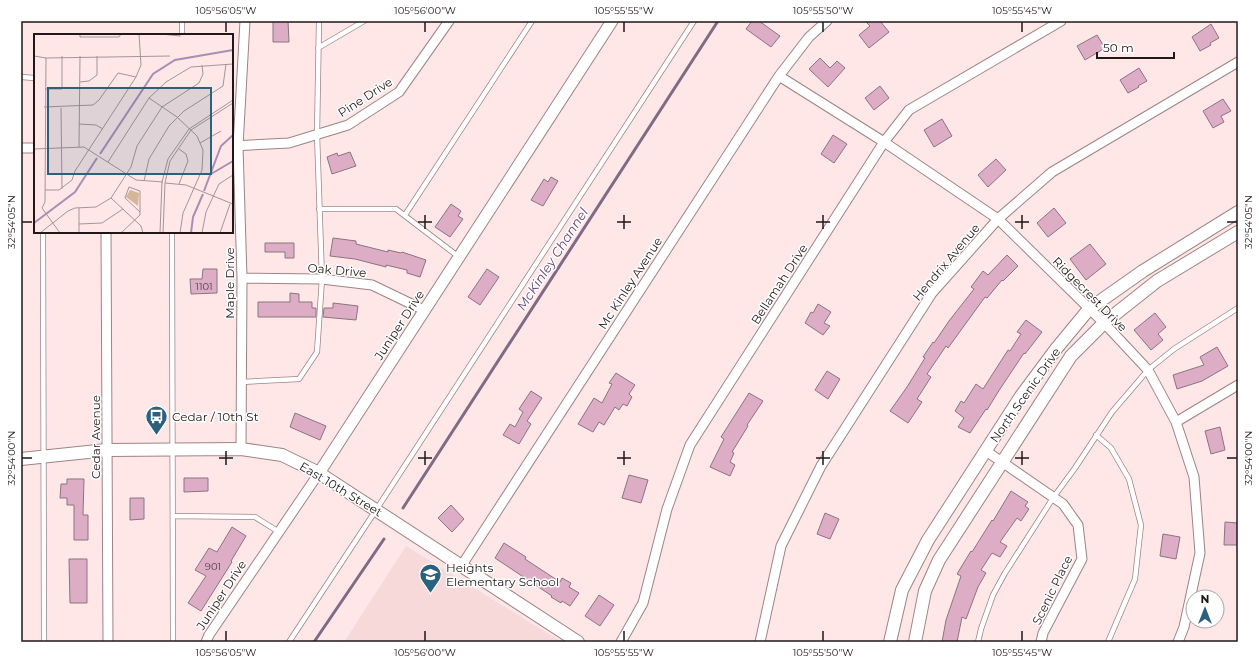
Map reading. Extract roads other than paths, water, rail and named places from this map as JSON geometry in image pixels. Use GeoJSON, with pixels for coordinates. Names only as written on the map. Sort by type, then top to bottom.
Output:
{"type":"FeatureCollection","features":[{"type":"Feature","properties":{"kind":"main road","name":"North Scenic Drive"},"geometry":{"type":"LineString","coordinates":[[890,642],[902,590],[928,540],[1021,396],[1056,349],[1089,310],[1143,271],[1238,212]]}},
{"type":"Feature","properties":{"kind":"main road","name":"North Scenic Drive"},"geometry":{"type":"LineString","coordinates":[[916,642],[925,591],[939,560],[1071,356],[1104,323],[1157,281],[1238,232]]}},
{"type":"Feature","properties":{"kind":"main road","name":"East 10th Street"},"geometry":{"type":"LineString","coordinates":[[21,459],[107,450],[240,449],[282,455],[319,473],[578,642]]}},
{"type":"Feature","properties":{"kind":"street","name":"Maple Drive"},"geometry":{"type":"LineString","coordinates":[[240,449],[242,278],[235,146],[245,21]]}},
{"type":"Feature","properties":{"kind":"street","name":"Pine Drive"},"geometry":{"type":"LineString","coordinates":[[235,146],[288,143],[348,125],[399,92],[449,21]]}},
{"type":"Feature","properties":{"kind":"street","name":"Juniper Drive"},"geometry":{"type":"LineString","coordinates":[[206,642],[209,635],[319,473],[612,21]]}},
{"type":"Feature","properties":{"kind":"street","name":"Mc Kinley Avenue"},"geometry":{"type":"LineString","coordinates":[[462,565],[779,76],[809,37],[827,21]]}},
{"type":"Feature","properties":{"kind":"street","name":"Bellamah Drive"},"geometry":{"type":"LineString","coordinates":[[622,642],[643,603],[667,509],[690,445],[884,142],[910,110],[1061,21]]}},
{"type":"Feature","properties":{"kind":"street","name":"Hendrix Avenue"},"geometry":{"type":"LineString","coordinates":[[760,642],[781,546],[821,466],[932,293],[998,219],[1052,172],[1238,62]]}},
{"type":"Feature","properties":{"kind":"street","name":"Ridgecrest Drive"},"geometry":{"type":"LineString","coordinates":[[779,76],[884,142],[998,219],[1089,310],[1104,323],[1148,370],[1176,422],[1194,477],[1200,553],[1184,627],[1178,642]]}},
{"type":"Feature","properties":{"kind":"street"},"geometry":{"type":"LineString","coordinates":[[21,148],[34,148]]}},
{"type":"Feature","properties":{"kind":"street","name":"Cedar Avenue"},"geometry":{"type":"LineString","coordinates":[[106,233],[108,642]]}},
{"type":"Feature","properties":{"kind":"street","name":"Oak Drive"},"geometry":{"type":"LineString","coordinates":[[242,278],[322,279],[372,285],[424,310]]}},
{"type":"Feature","properties":{"kind":"street"},"geometry":{"type":"LineString","coordinates":[[1176,422],[1238,385]]}},
{"type":"Feature","properties":{"kind":"street","name":"Scenic Place"},"geometry":{"type":"LineString","coordinates":[[986,451],[1063,504],[1078,525],[1082,560],[1044,633],[1041,642]]}},
{"type":"Feature","properties":{"kind":"lane"},"geometry":{"type":"LineString","coordinates":[[182,21],[182,34]]}},
{"type":"Feature","properties":{"kind":"lane"},"geometry":{"type":"LineString","coordinates":[[241,382],[299,379],[317,352],[322,279],[317,134],[319,21]]}},
{"type":"Feature","properties":{"kind":"lane"},"geometry":{"type":"LineString","coordinates":[[318,48],[364,21]]}},
{"type":"Feature","properties":{"kind":"lane"},"geometry":{"type":"LineString","coordinates":[[405,215],[532,21]]}},
{"type":"Feature","properties":{"kind":"lane"},"geometry":{"type":"LineString","coordinates":[[288,642],[376,510],[694,21]]}},
{"type":"Feature","properties":{"kind":"lane"},"geometry":{"type":"LineString","coordinates":[[21,78],[34,78]]}},
{"type":"Feature","properties":{"kind":"lane"},"geometry":{"type":"LineString","coordinates":[[320,209],[396,209],[459,257]]}},
{"type":"Feature","properties":{"kind":"lane"},"geometry":{"type":"LineString","coordinates":[[43,233],[44,642]]}},
{"type":"Feature","properties":{"kind":"lane"},"geometry":{"type":"LineString","coordinates":[[172,233],[173,642]]}},
{"type":"Feature","properties":{"kind":"lane"},"geometry":{"type":"LineString","coordinates":[[978,642],[993,595],[1005,573],[1112,412],[1148,370],[1174,349],[1238,308]]}},
{"type":"Feature","properties":{"kind":"lane"},"geometry":{"type":"LineString","coordinates":[[1096,435],[1111,448],[1129,479],[1141,525],[1135,579],[1108,642]]}},
{"type":"Feature","properties":{"kind":"lane"},"geometry":{"type":"LineString","coordinates":[[173,516],[255,517],[279,532]]}},
{"type":"Feature","properties":{"kind":"waterway","name":"McKinley Channel"},"geometry":{"type":"LineString","coordinates":[[403,508],[718,21]]}},
{"type":"Feature","properties":{"kind":"waterway","name":"McKinley Channel"},"geometry":{"type":"LineString","coordinates":[[314,642],[384,539]]}},
{"type":"Feature","properties":{"kind":"place","name":"Cedar / 10th St"},"geometry":{"type":"Point","coordinates":[157,436]}},
{"type":"Feature","properties":{"kind":"place","name":"Heights Elementary School"},"geometry":{"type":"Point","coordinates":[430,594]}}]}
